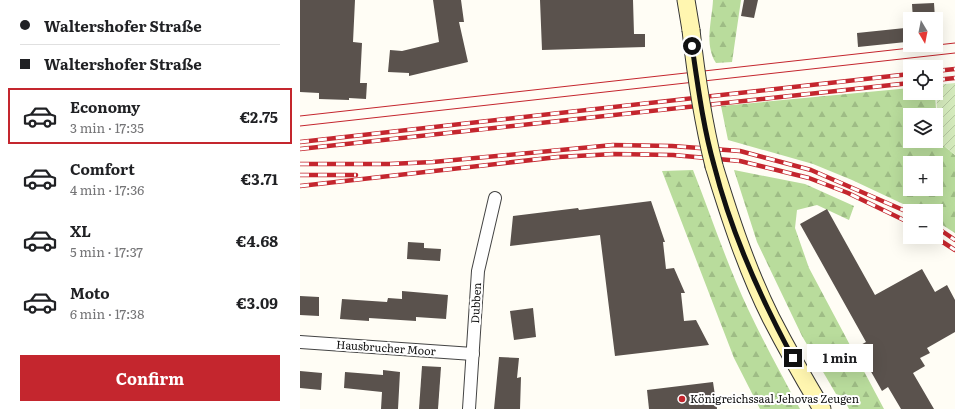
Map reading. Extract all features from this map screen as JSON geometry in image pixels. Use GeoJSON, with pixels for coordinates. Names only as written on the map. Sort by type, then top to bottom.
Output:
{"type":"FeatureCollection","features":[{"type":"Feature","properties":{"kind":"main road"},"geometry":{"type":"LineString","coordinates":[[686,0],[698,92],[714,166],[729,214],[771,318],[822,409]]}},
{"type":"Feature","properties":{"kind":"main road"},"geometry":{"type":"LineString","coordinates":[[691,30],[695,0]]}},
{"type":"Feature","properties":{"kind":"street","name":"Dubben"},"geometry":{"type":"LineString","coordinates":[[469,409],[478,271],[495,198]]}},
{"type":"Feature","properties":{"kind":"street","name":"Hausbrucher Moor"},"geometry":{"type":"LineString","coordinates":[[300,342],[473,354]]}},
{"type":"Feature","properties":{"kind":"green space"},"geometry":{"type":"Polygon","coordinates":[[[713,0],[741,0],[732,62],[716,63],[712,56],[710,48],[710,32],[713,0]]]}},
{"type":"Feature","properties":{"kind":"green space"},"geometry":{"type":"Polygon","coordinates":[[[955,83],[955,155],[943,145],[943,108],[937,108],[937,100],[943,100],[943,84],[955,83]]]}},
{"type":"Feature","properties":{"kind":"green space"},"geometry":{"type":"Polygon","coordinates":[[[903,89],[903,100],[935,100],[936,108],[903,108],[903,148],[943,148],[943,145],[955,155],[955,233],[943,225],[943,204],[903,204],[852,180],[813,164],[728,140],[721,106],[903,89]]]}},
{"type":"Feature","properties":{"kind":"green space"},"geometry":{"type":"Polygon","coordinates":[[[693,170],[740,292],[754,322],[800,409],[760,409],[734,358],[662,171],[693,170]]]}},
{"type":"Feature","properties":{"kind":"green space"},"geometry":{"type":"Polygon","coordinates":[[[734,170],[805,184],[854,206],[849,220],[817,205],[797,210],[795,228],[809,268],[884,409],[849,409],[842,396],[836,394],[802,336],[757,242],[734,170]]]}},
{"type":"Feature","properties":{"kind":"building"},"geometry":{"type":"Polygon","coordinates":[[[300,0],[355,0],[353,42],[362,43],[360,83],[367,83],[366,99],[319,99],[319,93],[300,92],[300,0]]]}},
{"type":"Feature","properties":{"kind":"building"},"geometry":{"type":"Polygon","coordinates":[[[433,0],[461,0],[464,22],[459,22],[468,62],[409,76],[409,73],[388,72],[390,50],[402,51],[439,42],[433,0]]]}},
{"type":"Feature","properties":{"kind":"building"},"geometry":{"type":"Polygon","coordinates":[[[540,0],[633,0],[634,34],[645,34],[645,47],[542,50],[540,0]]]}},
{"type":"Feature","properties":{"kind":"building"},"geometry":{"type":"Polygon","coordinates":[[[744,0],[758,0],[754,18],[741,16],[744,0]]]}},
{"type":"Feature","properties":{"kind":"building"},"geometry":{"type":"Polygon","coordinates":[[[934,3],[935,12],[913,12],[912,4],[934,3]]]}},
{"type":"Feature","properties":{"kind":"building"},"geometry":{"type":"Polygon","coordinates":[[[903,28],[903,42],[858,47],[857,33],[903,28]]]}},
{"type":"Feature","properties":{"kind":"building"},"geometry":{"type":"Polygon","coordinates":[[[651,201],[665,242],[663,242],[666,269],[674,268],[685,293],[681,293],[684,321],[696,320],[709,345],[615,356],[600,235],[510,246],[513,216],[651,201]]]}},
{"type":"Feature","properties":{"kind":"building"},"geometry":{"type":"Polygon","coordinates":[[[827,209],[875,295],[922,269],[935,292],[947,285],[955,300],[955,332],[927,348],[930,353],[920,358],[925,366],[913,373],[934,409],[901,409],[888,387],[882,391],[857,347],[866,342],[800,224],[827,209]]]}},
{"type":"Feature","properties":{"kind":"building"},"geometry":{"type":"Polygon","coordinates":[[[408,242],[424,243],[424,248],[441,249],[440,261],[407,259],[408,242]]]}},
{"type":"Feature","properties":{"kind":"building"},"geometry":{"type":"Polygon","coordinates":[[[402,291],[448,295],[446,319],[416,317],[416,321],[369,318],[369,321],[340,319],[342,299],[387,302],[388,298],[402,299],[402,291]]]}},
{"type":"Feature","properties":{"kind":"building"},"geometry":{"type":"Polygon","coordinates":[[[300,296],[319,297],[319,316],[300,315],[300,296]]]}},
{"type":"Feature","properties":{"kind":"building"},"geometry":{"type":"Polygon","coordinates":[[[533,308],[536,337],[514,340],[510,311],[533,308]]]}},
{"type":"Feature","properties":{"kind":"building"},"geometry":{"type":"Polygon","coordinates":[[[499,357],[519,358],[517,378],[521,377],[520,409],[494,409],[499,357]]]}},
{"type":"Feature","properties":{"kind":"building"},"geometry":{"type":"Polygon","coordinates":[[[422,366],[441,367],[438,409],[419,409],[422,366]]]}},
{"type":"Feature","properties":{"kind":"building"},"geometry":{"type":"Polygon","coordinates":[[[383,370],[400,372],[398,409],[381,409],[382,392],[344,388],[345,372],[383,375],[383,370]]]}},
{"type":"Feature","properties":{"kind":"building"},"geometry":{"type":"Polygon","coordinates":[[[300,371],[322,373],[321,390],[300,388],[300,371]]]}},
{"type":"Feature","properties":{"kind":"building","name":"Königreichssaal Jehovas Zeugen"},"geometry":{"type":"Polygon","coordinates":[[[713,382],[717,409],[649,409],[647,390],[713,382]]]}},
{"type":"Feature","properties":{"kind":"tram line"},"geometry":{"type":"LineString","coordinates":[[300,116],[955,43]]}},
{"type":"Feature","properties":{"kind":"tram line"},"geometry":{"type":"LineString","coordinates":[[300,126],[955,53]]}},
{"type":"Feature","properties":{"kind":"railway"},"geometry":{"type":"LineString","coordinates":[[943,70],[955,69]]}},
{"type":"Feature","properties":{"kind":"railway"},"geometry":{"type":"LineString","coordinates":[[300,142],[903,75]]}},
{"type":"Feature","properties":{"kind":"railway"},"geometry":{"type":"LineString","coordinates":[[943,79],[955,78]]}},
{"type":"Feature","properties":{"kind":"railway"},"geometry":{"type":"LineString","coordinates":[[300,149],[903,84]]}},
{"type":"Feature","properties":{"kind":"railway"},"geometry":{"type":"LineString","coordinates":[[300,164],[389,164],[433,162],[613,145],[672,146],[740,151],[811,170],[903,210]]}},
{"type":"Feature","properties":{"kind":"railway"},"geometry":{"type":"LineString","coordinates":[[300,186],[558,157],[614,154],[673,155],[740,161],[809,178],[848,193],[903,220]]}},
{"type":"Feature","properties":{"kind":"railway"},"geometry":{"type":"LineString","coordinates":[[300,175],[356,175]]}},
{"type":"Feature","properties":{"kind":"railway"},"geometry":{"type":"LineString","coordinates":[[943,232],[955,240]]}},
{"type":"Feature","properties":{"kind":"railway"},"geometry":{"type":"LineString","coordinates":[[943,242],[955,250]]}},
{"type":"Feature","properties":{"kind":"place","name":"Königreichssaal Jehovas Zeugen"},"geometry":{"type":"Point","coordinates":[682,399]}},
{"type":"Feature","properties":{"kind":"route"},"geometry":{"type":"LineString","coordinates":[[692,46],[698,92],[704,122],[714,166],[729,214],[771,318],[793,358]]}}]}
